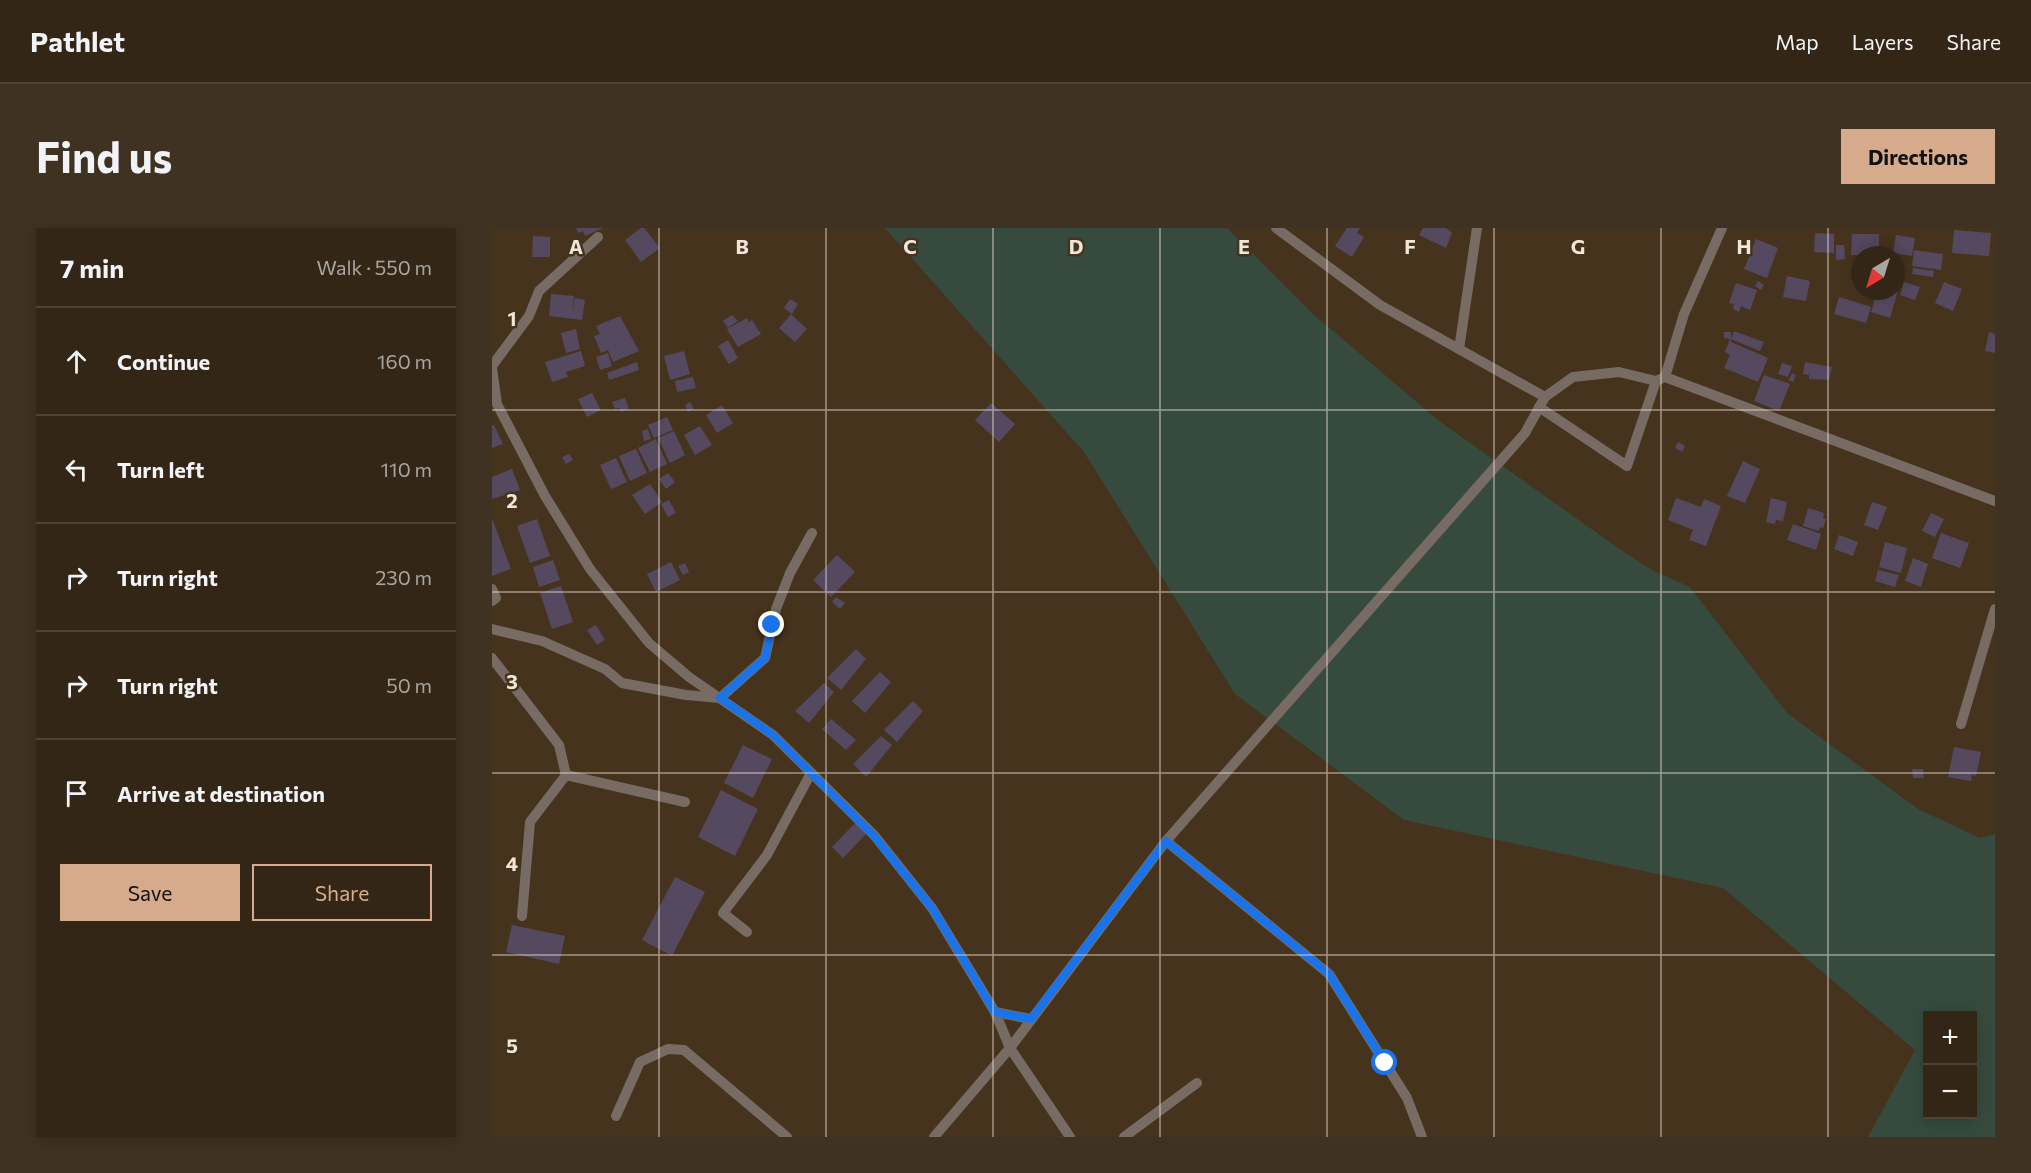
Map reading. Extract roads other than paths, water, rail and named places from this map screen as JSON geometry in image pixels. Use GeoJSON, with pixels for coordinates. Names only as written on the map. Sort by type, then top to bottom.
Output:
{"type":"FeatureCollection","features":[{"type":"Feature","properties":{"kind":"street"},"geometry":{"type":"LineString","coordinates":[[1276,228],[1380,305],[1545,397]]}},
{"type":"Feature","properties":{"kind":"street"},"geometry":{"type":"LineString","coordinates":[[1459,349],[1477,228]]}},
{"type":"Feature","properties":{"kind":"street"},"geometry":{"type":"LineString","coordinates":[[1539,407],[1627,466],[1684,314],[1722,228]]}},
{"type":"Feature","properties":{"kind":"street"},"geometry":{"type":"LineString","coordinates":[[598,237],[538,291],[529,316],[492,367],[497,404],[545,496],[590,568],[649,643],[720,698],[773,735],[874,836],[932,908],[995,1012],[1010,1047],[1070,1137]]}},
{"type":"Feature","properties":{"kind":"street"},"geometry":{"type":"LineString","coordinates":[[934,1137],[1010,1047],[1166,841],[1526,433],[1545,397],[1573,376],[1619,372],[1660,379],[1995,501]]}},
{"type":"Feature","properties":{"kind":"street"},"geometry":{"type":"LineString","coordinates":[[492,629],[542,641],[605,669],[621,683],[686,695],[720,698],[765,658],[776,609],[790,573],[812,533]]}},
{"type":"Feature","properties":{"kind":"street"},"geometry":{"type":"LineString","coordinates":[[492,589],[496,598],[492,601]]}},
{"type":"Feature","properties":{"kind":"street"},"geometry":{"type":"LineString","coordinates":[[1961,724],[1995,609]]}},
{"type":"Feature","properties":{"kind":"street"},"geometry":{"type":"LineString","coordinates":[[492,658],[559,745],[566,775]]}},
{"type":"Feature","properties":{"kind":"street"},"geometry":{"type":"LineString","coordinates":[[747,932],[723,913],[767,855],[811,773]]}},
{"type":"Feature","properties":{"kind":"street"},"geometry":{"type":"LineString","coordinates":[[566,775],[684,802]]}},
{"type":"Feature","properties":{"kind":"street"},"geometry":{"type":"LineString","coordinates":[[522,915],[530,822],[566,775]]}},
{"type":"Feature","properties":{"kind":"street"},"geometry":{"type":"LineString","coordinates":[[1166,841],[1329,974],[1407,1098],[1422,1137]]}},
{"type":"Feature","properties":{"kind":"street"},"geometry":{"type":"LineString","coordinates":[[995,1012],[1031,1019]]}},
{"type":"Feature","properties":{"kind":"street"},"geometry":{"type":"LineString","coordinates":[[616,1116],[640,1062],[668,1049],[684,1050],[787,1137]]}},
{"type":"Feature","properties":{"kind":"street"},"geometry":{"type":"LineString","coordinates":[[1124,1137],[1197,1083]]}}]}
